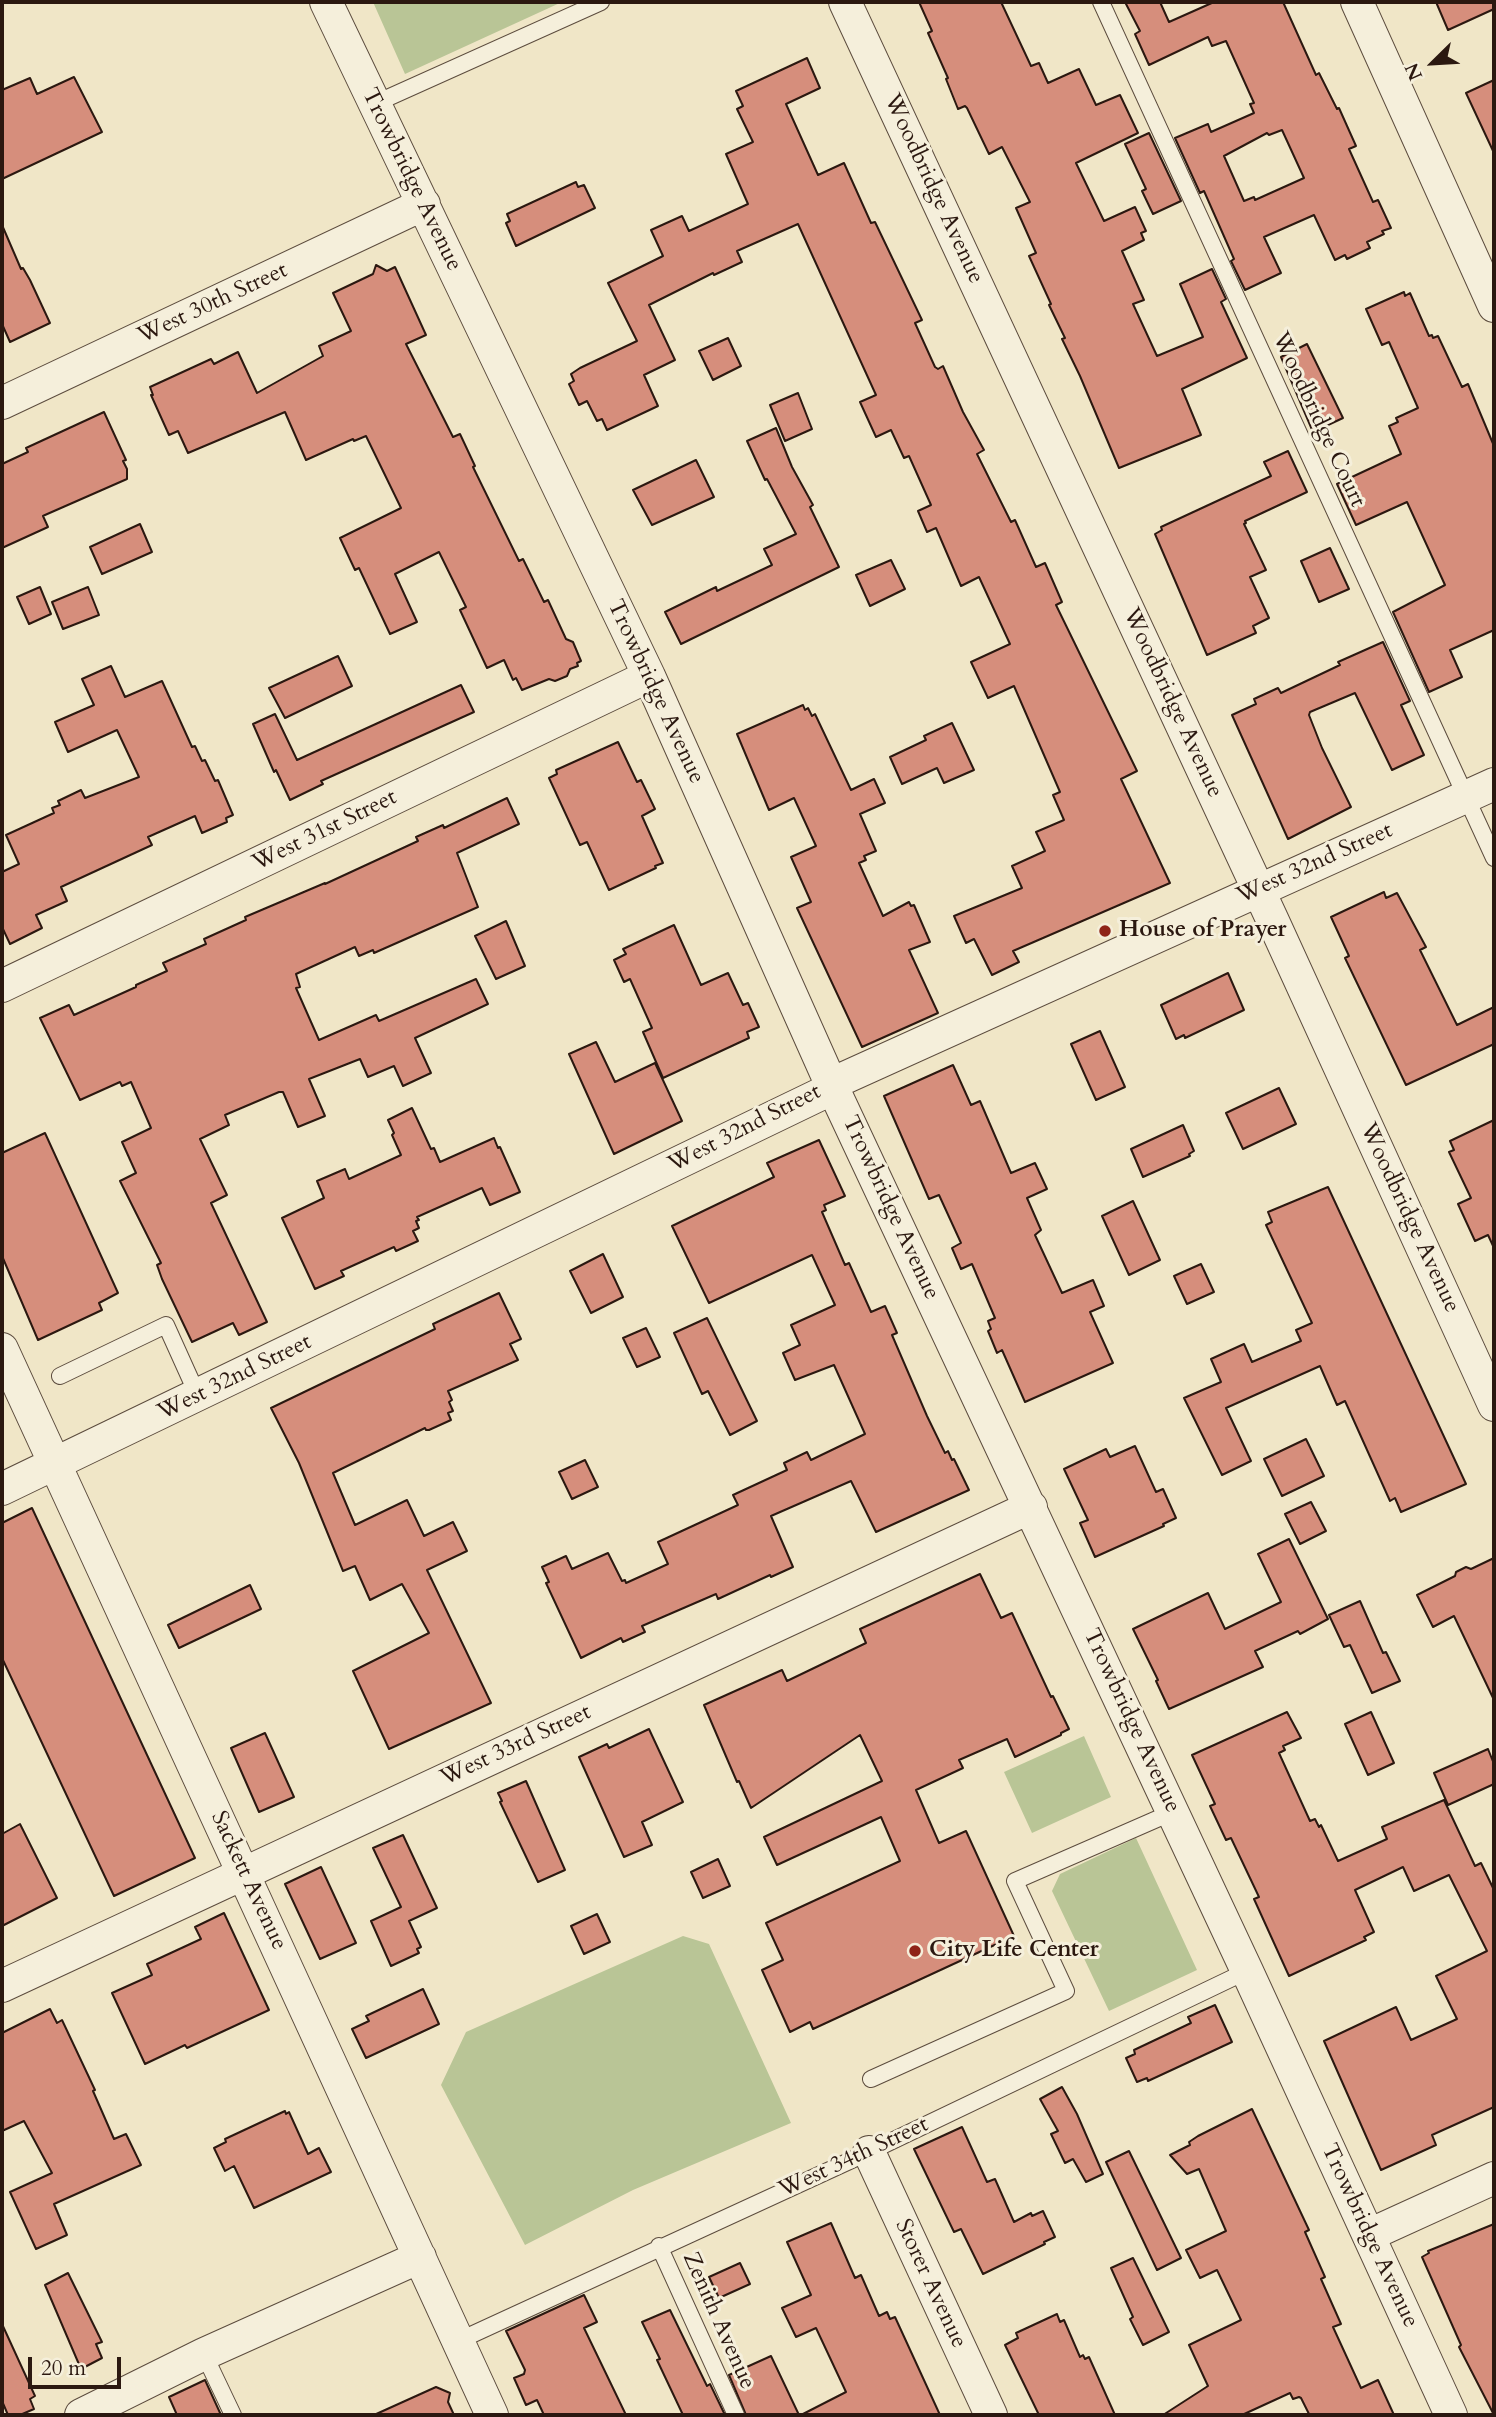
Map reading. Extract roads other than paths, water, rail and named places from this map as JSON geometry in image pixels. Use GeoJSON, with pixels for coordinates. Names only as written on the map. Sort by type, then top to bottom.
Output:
{"type":"FeatureCollection","features":[{"type":"Feature","properties":{"kind":"street","name":"Trowbridge Avenue"},"geometry":{"type":"LineString","coordinates":[[327,2],[649,676],[831,1084],[1031,1507],[1451,2415]]}},
{"type":"Feature","properties":{"kind":"street","name":"Woodbridge Avenue"},"geometry":{"type":"LineString","coordinates":[[845,2],[1259,889],[1494,1405]]}},
{"type":"Feature","properties":{"kind":"street"},"geometry":{"type":"LineString","coordinates":[[1357,2],[1494,306]]}},
{"type":"Feature","properties":{"kind":"street","name":"West 30th Street"},"geometry":{"type":"LineString","coordinates":[[2,404],[424,204]]}},
{"type":"Feature","properties":{"kind":"street","name":"West 31st Street"},"geometry":{"type":"LineString","coordinates":[[2,986],[649,676]]}},
{"type":"Feature","properties":{"kind":"street","name":"West 32nd Street"},"geometry":{"type":"LineString","coordinates":[[2,1489],[825,1092],[831,1084],[1480,791]]}},
{"type":"Feature","properties":{"kind":"street","name":"Sackett Avenue"},"geometry":{"type":"LineString","coordinates":[[2,1349],[492,2415]]}},
{"type":"Feature","properties":{"kind":"street","name":"West 33rd Street"},"geometry":{"type":"LineString","coordinates":[[2,1986],[1031,1507]]}},
{"type":"Feature","properties":{"kind":"street","name":"Storer Avenue"},"geometry":{"type":"LineString","coordinates":[[869,2152],[991,2415]]}},
{"type":"Feature","properties":{"kind":"street"},"geometry":{"type":"LineString","coordinates":[[1369,2235],[1494,2178]]}},
{"type":"Feature","properties":{"kind":"street"},"geometry":{"type":"LineString","coordinates":[[81,2415],[204,2354],[420,2257]]}},
{"type":"Feature","properties":{"kind":"lane"},"geometry":{"type":"LineString","coordinates":[[374,104],[601,2]]}},
{"type":"Feature","properties":{"kind":"lane","name":"Woodbridge Court"},"geometry":{"type":"LineString","coordinates":[[1101,2],[1480,791],[1494,858]]}},
{"type":"Feature","properties":{"kind":"lane"},"geometry":{"type":"LineString","coordinates":[[60,1376],[166,1325],[198,1396]]}},
{"type":"Feature","properties":{"kind":"lane"},"geometry":{"type":"LineString","coordinates":[[871,2079],[1066,1991],[1015,1881],[1173,1812]]}},
{"type":"Feature","properties":{"kind":"lane","name":"West 34th Street"},"geometry":{"type":"LineString","coordinates":[[458,2341],[659,2246],[869,2152],[1247,1971]]}},
{"type":"Feature","properties":{"kind":"lane","name":"Zenith Avenue"},"geometry":{"type":"LineString","coordinates":[[659,2246],[736,2415]]}},
{"type":"Feature","properties":{"kind":"lane"},"geometry":{"type":"LineString","coordinates":[[204,2354],[233,2415]]}},
{"type":"Feature","properties":{"kind":"place","name":"House of Prayer"},"geometry":{"type":"Point","coordinates":[1105,931]}},
{"type":"Feature","properties":{"kind":"place","name":"City Life Center"},"geometry":{"type":"Point","coordinates":[915,1951]}}]}
